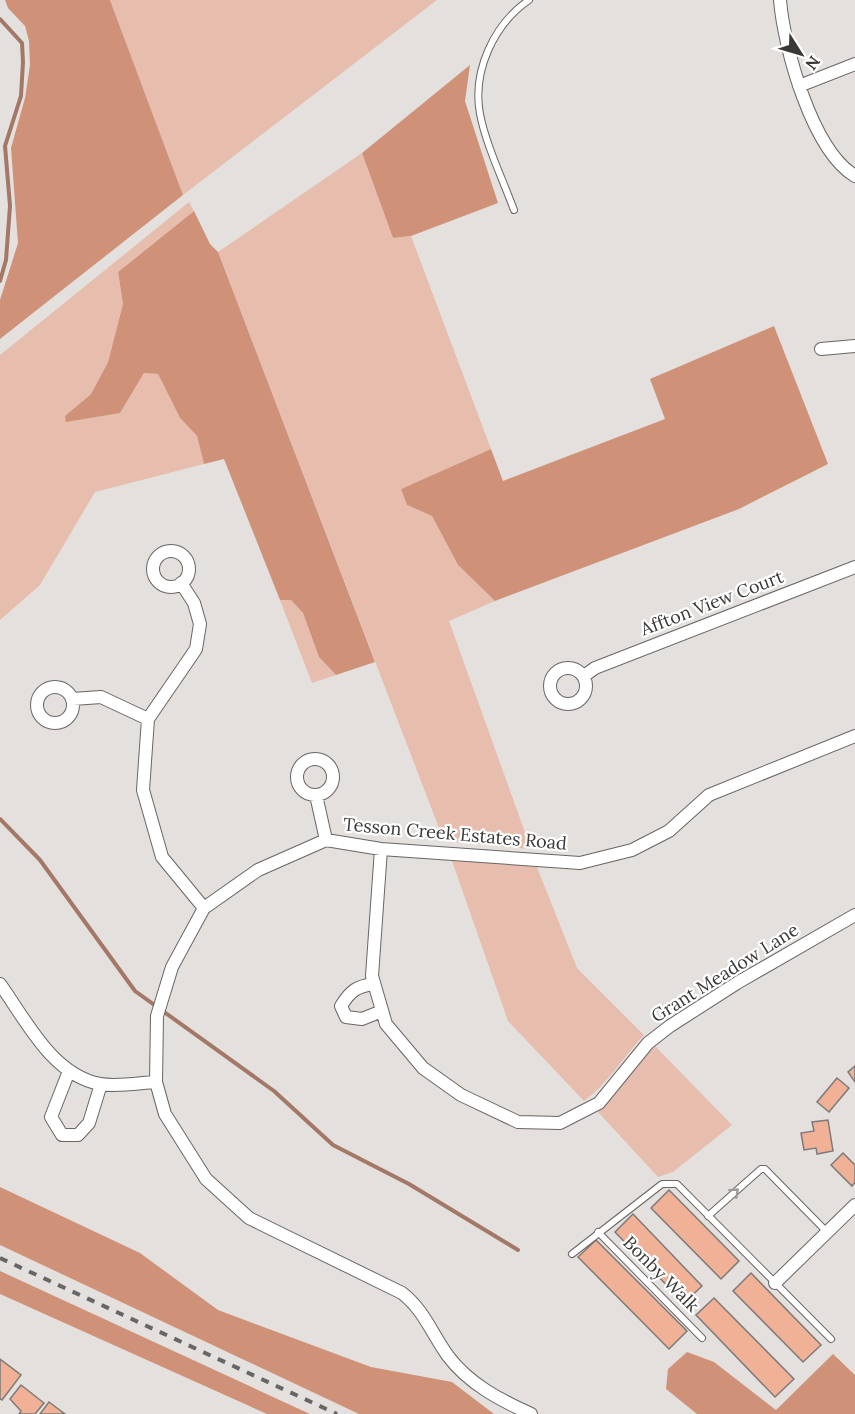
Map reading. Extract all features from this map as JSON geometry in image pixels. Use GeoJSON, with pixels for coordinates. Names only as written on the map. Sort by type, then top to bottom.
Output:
{"type":"FeatureCollection","features":[{"type":"Feature","properties":{"kind":"street"},"geometry":{"type":"LineString","coordinates":[[780,0],[786,45],[799,86],[827,147],[855,176]]}},
{"type":"Feature","properties":{"kind":"street"},"geometry":{"type":"LineString","coordinates":[[799,86],[855,64]]}},
{"type":"Feature","properties":{"kind":"street"},"geometry":{"type":"LineString","coordinates":[[821,349],[855,346]]}},
{"type":"Feature","properties":{"kind":"street","name":"Affton View Court"},"geometry":{"type":"LineString","coordinates":[[584,676],[595,669],[855,567]]}},
{"type":"Feature","properties":{"kind":"street"},"geometry":{"type":"LineString","coordinates":[[181,583],[194,603],[200,624],[196,649],[148,719],[143,790],[162,857],[204,908]]}},
{"type":"Feature","properties":{"kind":"street"},"geometry":{"type":"LineString","coordinates":[[73,699],[101,698],[148,719]]}},
{"type":"Feature","properties":{"kind":"street","name":"Tesson Creek Estates Road"},"geometry":{"type":"LineString","coordinates":[[531,1414],[483,1390],[449,1357],[417,1305],[402,1293],[249,1218],[206,1179],[165,1114],[156,1082],[157,1016],[172,967],[204,908],[258,870],[326,840],[381,849],[580,862],[601,858],[632,850],[669,831],[709,795],[855,736]]}},
{"type":"Feature","properties":{"kind":"street"},"geometry":{"type":"LineString","coordinates":[[316,795],[326,840]]}},
{"type":"Feature","properties":{"kind":"street","name":"Grant Meadow Lane"},"geometry":{"type":"LineString","coordinates":[[381,849],[372,976],[386,1024],[423,1068],[461,1095],[518,1122],[560,1123],[599,1103],[648,1043],[670,1026],[855,915]]}},
{"type":"Feature","properties":{"kind":"street"},"geometry":{"type":"LineString","coordinates":[[0,984],[45,1047],[69,1071],[101,1084],[156,1082]]}},
{"type":"Feature","properties":{"kind":"street"},"geometry":{"type":"LineString","coordinates":[[374,984],[359,986],[349,994],[341,1006],[346,1017],[362,1020],[382,1011]]}},
{"type":"Feature","properties":{"kind":"street"},"geometry":{"type":"LineString","coordinates":[[69,1071],[51,1117],[62,1135],[78,1135],[89,1123],[101,1084]]}},
{"type":"Feature","properties":{"kind":"street"},"geometry":{"type":"LineString","coordinates":[[775,1283],[855,1205]]}},
{"type":"Feature","properties":{"kind":"lane"},"geometry":{"type":"LineString","coordinates":[[514,210],[480,115],[478,83],[489,47],[506,20],[529,0]]}},
{"type":"Feature","properties":{"kind":"lane"},"geometry":{"type":"LineString","coordinates":[[708,1216],[761,1169],[765,1169],[828,1233]]}},
{"type":"Feature","properties":{"kind":"lane"},"geometry":{"type":"LineString","coordinates":[[572,1254],[662,1185],[677,1184],[831,1339]]}},
{"type":"Feature","properties":{"kind":"lane","name":"Bonby Walk"},"geometry":{"type":"LineString","coordinates":[[598,1232],[702,1338]]}},
{"type":"Feature","properties":{"kind":"shaded area"},"geometry":{"type":"Polygon","coordinates":[[[5,0],[110,0],[183,195],[0,339],[0,300],[18,243],[11,148],[25,98],[30,65],[29,41],[25,26],[8,8],[5,0]]]}},
{"type":"Feature","properties":{"kind":"shaded area"},"geometry":{"type":"Polygon","coordinates":[[[110,0],[437,0],[183,195],[110,0]]]}},
{"type":"Feature","properties":{"kind":"shaded area"},"geometry":{"type":"Polygon","coordinates":[[[470,65],[465,101],[498,203],[411,236],[393,238],[362,153],[470,65]]]}},
{"type":"Feature","properties":{"kind":"shaded area"},"geometry":{"type":"Polygon","coordinates":[[[362,153],[393,238],[411,236],[491,449],[401,489],[407,505],[432,516],[458,565],[495,601],[449,621],[531,849],[444,841],[218,252],[362,153]]]}},
{"type":"Feature","properties":{"kind":"shaded area"},"geometry":{"type":"Polygon","coordinates":[[[189,202],[194,211],[118,272],[123,304],[108,362],[91,394],[65,416],[120,413],[144,373],[158,374],[180,418],[197,436],[204,464],[95,492],[40,585],[0,620],[0,355],[189,202]]]}},
{"type":"Feature","properties":{"kind":"shaded area"},"geometry":{"type":"Polygon","coordinates":[[[194,211],[210,244],[218,252],[375,662],[336,675],[319,657],[303,613],[291,600],[280,600],[224,459],[204,464],[197,436],[180,418],[158,374],[144,373],[120,413],[66,422],[65,416],[91,394],[108,362],[123,304],[118,272],[194,211]]]}},
{"type":"Feature","properties":{"kind":"shaded area"},"geometry":{"type":"Polygon","coordinates":[[[774,326],[828,464],[739,509],[495,601],[458,565],[432,516],[407,505],[401,489],[491,449],[503,481],[665,419],[650,379],[774,326]]]}},
{"type":"Feature","properties":{"kind":"shaded area"},"geometry":{"type":"Polygon","coordinates":[[[280,600],[291,600],[303,613],[319,657],[336,675],[312,683],[280,600]]]}},
{"type":"Feature","properties":{"kind":"shaded area"},"geometry":{"type":"Polygon","coordinates":[[[451,858],[537,867],[577,968],[644,1035],[608,1079],[584,1101],[508,1021],[451,858]]]}},
{"type":"Feature","properties":{"kind":"shaded area"},"geometry":{"type":"Polygon","coordinates":[[[655,1046],[732,1125],[673,1172],[658,1177],[598,1112],[655,1046]]]}},
{"type":"Feature","properties":{"kind":"shaded area"},"geometry":{"type":"Polygon","coordinates":[[[0,1187],[140,1253],[218,1310],[371,1367],[452,1382],[494,1414],[359,1414],[0,1245],[0,1187]]]}},
{"type":"Feature","properties":{"kind":"shaded area"},"geometry":{"type":"Polygon","coordinates":[[[0,1271],[310,1414],[267,1414],[0,1294],[0,1271]]]}},
{"type":"Feature","properties":{"kind":"shaded area"},"geometry":{"type":"Polygon","coordinates":[[[687,1352],[714,1362],[776,1410],[833,1354],[855,1375],[855,1414],[697,1414],[666,1389],[668,1369],[687,1352]]]}},
{"type":"Feature","properties":{"kind":"building"},"geometry":{"type":"Polygon","coordinates":[[[855,1066],[855,1082],[848,1072],[855,1066]]]}},
{"type":"Feature","properties":{"kind":"building"},"geometry":{"type":"Polygon","coordinates":[[[837,1078],[849,1088],[829,1112],[817,1102],[837,1078]]]}},
{"type":"Feature","properties":{"kind":"building"},"geometry":{"type":"Polygon","coordinates":[[[828,1120],[833,1151],[817,1154],[816,1148],[804,1150],[801,1133],[814,1131],[812,1122],[828,1120]]]}},
{"type":"Feature","properties":{"kind":"building"},"geometry":{"type":"Polygon","coordinates":[[[843,1153],[855,1165],[855,1182],[852,1186],[831,1165],[843,1153]]]}},
{"type":"Feature","properties":{"kind":"building"},"geometry":{"type":"Polygon","coordinates":[[[669,1190],[739,1261],[721,1279],[651,1208],[669,1190]]]}},
{"type":"Feature","properties":{"kind":"building"},"geometry":{"type":"Polygon","coordinates":[[[633,1214],[702,1286],[684,1303],[615,1232],[633,1214]]]}},
{"type":"Feature","properties":{"kind":"building"},"geometry":{"type":"Polygon","coordinates":[[[596,1240],[687,1331],[669,1349],[578,1257],[596,1240]]]}},
{"type":"Feature","properties":{"kind":"building"},"geometry":{"type":"Polygon","coordinates":[[[751,1273],[821,1345],[803,1362],[733,1291],[751,1273]]]}},
{"type":"Feature","properties":{"kind":"building"},"geometry":{"type":"Polygon","coordinates":[[[714,1298],[794,1379],[775,1397],[696,1315],[714,1298]]]}},
{"type":"Feature","properties":{"kind":"building"},"geometry":{"type":"Polygon","coordinates":[[[0,1359],[21,1375],[2,1400],[0,1399],[0,1359]]]}},
{"type":"Feature","properties":{"kind":"building"},"geometry":{"type":"Polygon","coordinates":[[[21,1385],[44,1403],[35,1414],[19,1414],[21,1411],[10,1399],[21,1385]]]}},
{"type":"Feature","properties":{"kind":"building"},"geometry":{"type":"Polygon","coordinates":[[[49,1402],[65,1414],[40,1414],[49,1402]]]}},
{"type":"Feature","properties":{"kind":"waterway"},"geometry":{"type":"LineString","coordinates":[[0,19],[22,43],[23,62],[21,96],[5,146],[10,206],[6,260],[0,281]]}},
{"type":"Feature","properties":{"kind":"waterway"},"geometry":{"type":"LineString","coordinates":[[0,819],[40,860],[135,991],[274,1091],[333,1145],[409,1184],[518,1250]]}},
{"type":"Feature","properties":{"kind":"railway"},"geometry":{"type":"LineString","coordinates":[[0,1258],[337,1414]]}}]}
